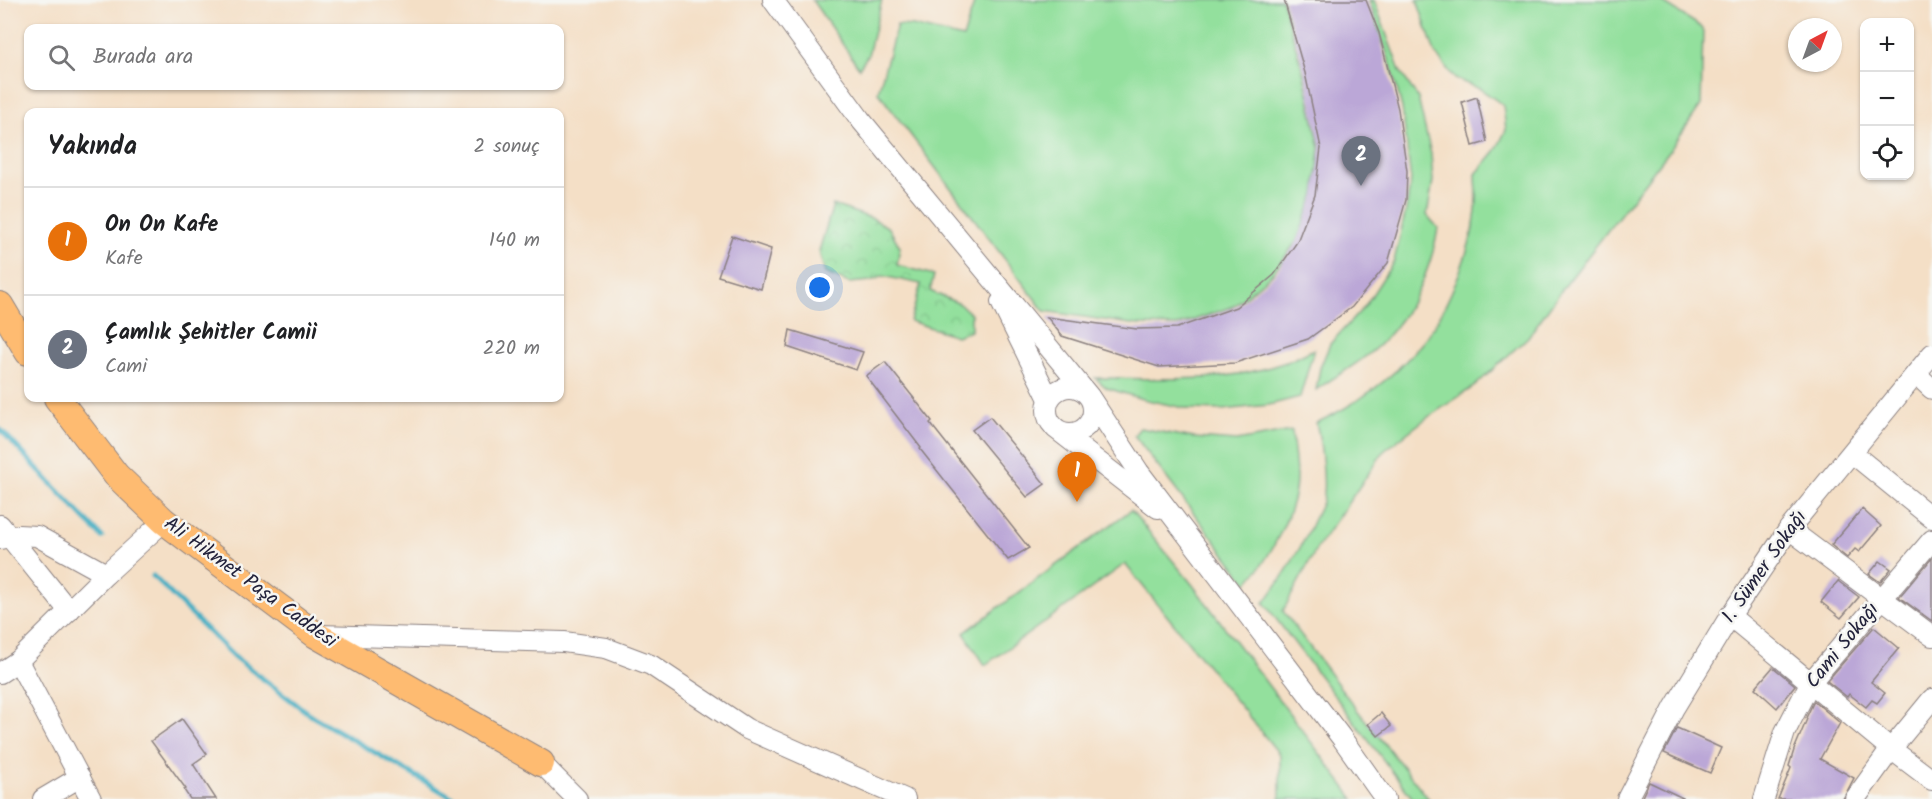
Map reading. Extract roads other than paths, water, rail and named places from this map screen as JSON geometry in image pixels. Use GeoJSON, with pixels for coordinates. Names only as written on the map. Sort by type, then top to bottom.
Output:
{"type":"FeatureCollection","features":[{"type":"Feature","properties":{"kind":"main road"},"geometry":{"type":"LineString","coordinates":[[0,305],[24,345]]}},
{"type":"Feature","properties":{"kind":"main road","name":"Ali Hikmet Paşa Caddesi"},"geometry":{"type":"LineString","coordinates":[[60,402],[116,475],[164,521],[316,635],[541,763]]}},
{"type":"Feature","properties":{"kind":"street"},"geometry":{"type":"LineString","coordinates":[[772,0],[860,119],[1089,396],[1139,472],[1341,737],[1385,799]]}},
{"type":"Feature","properties":{"kind":"street"},"geometry":{"type":"LineString","coordinates":[[987,274],[1049,399]]}},
{"type":"Feature","properties":{"kind":"street","name":"1. Sümer Sokağı"},"geometry":{"type":"LineString","coordinates":[[1628,799],[1674,708],[1730,616],[1789,529],[1932,354]]}},
{"type":"Feature","properties":{"kind":"street"},"geometry":{"type":"LineString","coordinates":[[1916,374],[1932,388]]}},
{"type":"Feature","properties":{"kind":"street"},"geometry":{"type":"LineString","coordinates":[[1055,428],[1069,433],[1083,429],[1088,424],[1093,411],[1089,396],[1083,391],[1068,387],[1060,389],[1049,399],[1047,415],[1055,428],[1181,526]]}},
{"type":"Feature","properties":{"kind":"street"},"geometry":{"type":"LineString","coordinates":[[1852,453],[1932,518]]}},
{"type":"Feature","properties":{"kind":"street"},"geometry":{"type":"LineString","coordinates":[[0,673],[18,661],[106,574],[164,521]]}},
{"type":"Feature","properties":{"kind":"street"},"geometry":{"type":"LineString","coordinates":[[1789,529],[1932,636]]}},
{"type":"Feature","properties":{"kind":"street"},"geometry":{"type":"LineString","coordinates":[[3,534],[37,536],[106,574]]}},
{"type":"Feature","properties":{"kind":"street"},"geometry":{"type":"LineString","coordinates":[[3,534],[69,611]]}},
{"type":"Feature","properties":{"kind":"street","name":"Cami Sokağı"},"geometry":{"type":"LineString","coordinates":[[1764,799],[1785,732],[1810,683],[1932,540]]}},
{"type":"Feature","properties":{"kind":"street"},"geometry":{"type":"LineString","coordinates":[[1730,616],[1891,750],[1932,780]]}},
{"type":"Feature","properties":{"kind":"street"},"geometry":{"type":"LineString","coordinates":[[316,635],[564,642],[606,648],[651,665],[747,729],[905,799]]}},
{"type":"Feature","properties":{"kind":"street"},"geometry":{"type":"LineString","coordinates":[[18,661],[92,799]]}},
{"type":"Feature","properties":{"kind":"street"},"geometry":{"type":"LineString","coordinates":[[1855,799],[1932,699]]}},
{"type":"Feature","properties":{"kind":"street"},"geometry":{"type":"LineString","coordinates":[[541,763],[561,799]]}},
{"type":"Feature","properties":{"kind":"street"},"geometry":{"type":"LineString","coordinates":[[541,763],[577,799]]}},
{"type":"Feature","properties":{"kind":"street"},"geometry":{"type":"LineString","coordinates":[[43,799],[80,777]]}},
{"type":"Feature","properties":{"kind":"waterway"},"geometry":{"type":"LineString","coordinates":[[0,429],[102,537]]}},
{"type":"Feature","properties":{"kind":"waterway"},"geometry":{"type":"LineString","coordinates":[[153,576],[233,656],[312,716],[455,799]]}},
{"type":"Feature","properties":{"kind":"place","name":"Çamlık Şehitler Camii"},"geometry":{"type":"Point","coordinates":[1361,186]}},
{"type":"Feature","properties":{"kind":"place","name":"On On Kafe"},"geometry":{"type":"Point","coordinates":[1077,502]}}]}
